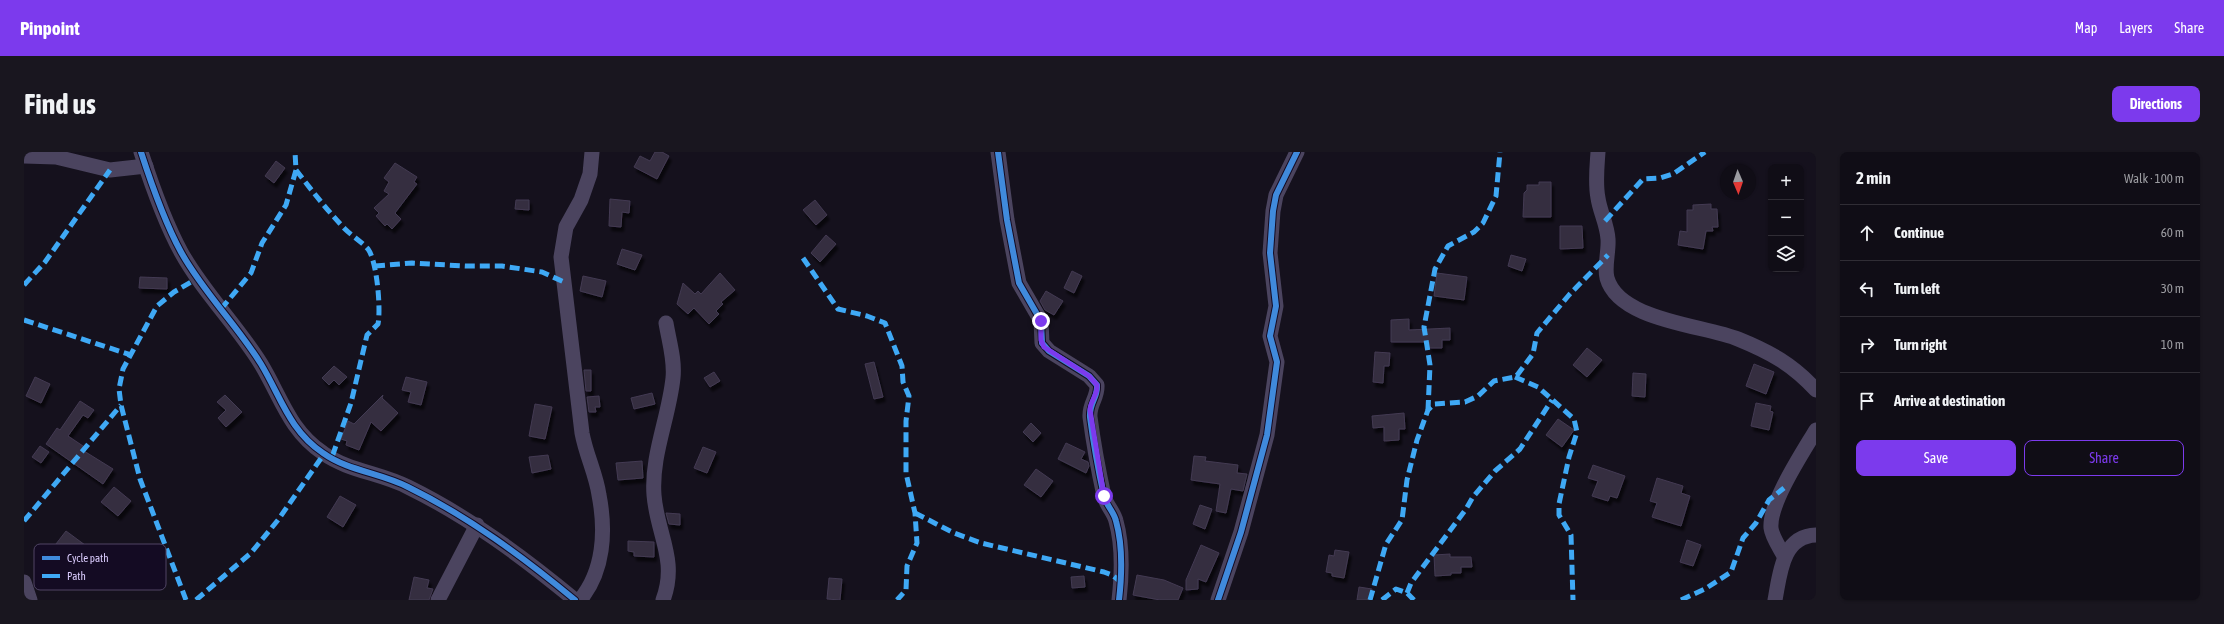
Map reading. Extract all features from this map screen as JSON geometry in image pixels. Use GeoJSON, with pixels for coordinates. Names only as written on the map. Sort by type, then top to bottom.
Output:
{"type":"FeatureCollection","features":[{"type":"Feature","properties":{"kind":"street"},"geometry":{"type":"LineString","coordinates":[[580,600],[590,588],[600,560],[602,539],[600,495],[586,455],[582,433],[561,257],[566,227],[581,200],[590,174],[592,152]]}},
{"type":"Feature","properties":{"kind":"street"},"geometry":{"type":"LineString","coordinates":[[998,152],[1007,220],[1019,283],[1041,321],[1042,343],[1049,351],[1089,376],[1097,385],[1097,394],[1090,406],[1091,419],[1104,496],[1116,518],[1118,530],[1122,573],[1119,600]]}},
{"type":"Feature","properties":{"kind":"street"},"geometry":{"type":"LineString","coordinates":[[1218,600],[1241,532],[1267,435],[1277,362],[1270,336],[1276,306],[1270,253],[1273,211],[1276,195],[1297,152]]}},
{"type":"Feature","properties":{"kind":"street"},"geometry":{"type":"LineString","coordinates":[[1598,152],[1598,198],[1608,232],[1607,278],[1617,294],[1635,308],[1658,318],[1736,338],[1782,359],[1802,374],[1816,390]]}},
{"type":"Feature","properties":{"kind":"street"},"geometry":{"type":"LineString","coordinates":[[24,156],[56,157],[110,170],[143,159],[156,197],[181,252],[260,363],[296,429],[324,454],[350,466],[407,486],[476,525],[540,571],[575,600]]}},
{"type":"Feature","properties":{"kind":"street"},"geometry":{"type":"LineString","coordinates":[[663,600],[668,586],[670,566],[654,496],[658,456],[673,378],[674,363],[666,324]]}},
{"type":"Feature","properties":{"kind":"street"},"geometry":{"type":"LineString","coordinates":[[1784,556],[1771,530],[1774,511],[1801,454],[1816,430]]}},
{"type":"Feature","properties":{"kind":"street"},"geometry":{"type":"LineString","coordinates":[[438,600],[476,525]]}},
{"type":"Feature","properties":{"kind":"street"},"geometry":{"type":"LineString","coordinates":[[1775,600],[1784,556],[1797,540],[1816,535]]}},
{"type":"Feature","properties":{"kind":"street"},"geometry":{"type":"LineString","coordinates":[[24,582],[30,600]]}},
{"type":"Feature","properties":{"kind":"building"},"geometry":{"type":"Polygon","coordinates":[[[655,152],[662,152],[669,156],[657,179],[634,167],[640,156],[650,161],[655,152]]]}},
{"type":"Feature","properties":{"kind":"building"},"geometry":{"type":"Polygon","coordinates":[[[276,161],[285,168],[274,183],[265,176],[276,161]]]}},
{"type":"Feature","properties":{"kind":"building"},"geometry":{"type":"Polygon","coordinates":[[[395,163],[417,177],[414,182],[417,184],[395,213],[401,219],[392,229],[387,224],[385,226],[376,216],[379,213],[374,208],[389,194],[384,191],[389,182],[384,178],[395,163]]]}},
{"type":"Feature","properties":{"kind":"building"},"geometry":{"type":"Polygon","coordinates":[[[1539,182],[1551,182],[1551,217],[1523,217],[1524,193],[1527,190],[1527,185],[1539,185],[1539,182]]]}},
{"type":"Feature","properties":{"kind":"building"},"geometry":{"type":"Polygon","coordinates":[[[610,199],[630,201],[629,213],[622,212],[621,227],[609,226],[610,199]]]}},
{"type":"Feature","properties":{"kind":"building"},"geometry":{"type":"Polygon","coordinates":[[[516,200],[529,200],[529,210],[515,209],[516,200]]]}},
{"type":"Feature","properties":{"kind":"building"},"geometry":{"type":"Polygon","coordinates":[[[815,200],[827,215],[816,225],[803,210],[815,200]]]}},
{"type":"Feature","properties":{"kind":"building"},"geometry":{"type":"Polygon","coordinates":[[[1711,204],[1711,209],[1717,209],[1718,227],[1712,227],[1713,231],[1706,231],[1703,249],[1678,245],[1680,231],[1687,232],[1687,210],[1693,210],[1693,205],[1711,204]]]}},
{"type":"Feature","properties":{"kind":"building"},"geometry":{"type":"Polygon","coordinates":[[[1560,226],[1582,226],[1583,248],[1560,249],[1560,226]]]}},
{"type":"Feature","properties":{"kind":"building"},"geometry":{"type":"Polygon","coordinates":[[[826,235],[836,244],[820,262],[811,253],[826,235]]]}},
{"type":"Feature","properties":{"kind":"building"},"geometry":{"type":"Polygon","coordinates":[[[622,249],[642,255],[635,270],[617,264],[622,249]]]}},
{"type":"Feature","properties":{"kind":"building"},"geometry":{"type":"Polygon","coordinates":[[[1511,255],[1526,259],[1522,271],[1508,266],[1511,255]]]}},
{"type":"Feature","properties":{"kind":"building"},"geometry":{"type":"Polygon","coordinates":[[[1072,271],[1082,276],[1074,293],[1064,288],[1072,271]]]}},
{"type":"Feature","properties":{"kind":"building"},"geometry":{"type":"Polygon","coordinates":[[[720,273],[735,290],[721,302],[723,304],[716,311],[719,314],[709,324],[694,308],[688,314],[677,304],[683,283],[695,294],[698,291],[701,294],[720,273]]]}},
{"type":"Feature","properties":{"kind":"building"},"geometry":{"type":"Polygon","coordinates":[[[1437,273],[1467,277],[1464,300],[1434,296],[1437,273]]]}},
{"type":"Feature","properties":{"kind":"building"},"geometry":{"type":"Polygon","coordinates":[[[583,276],[606,281],[602,297],[580,291],[583,276]]]}},
{"type":"Feature","properties":{"kind":"building"},"geometry":{"type":"Polygon","coordinates":[[[140,277],[167,278],[167,289],[139,288],[140,277]]]}},
{"type":"Feature","properties":{"kind":"building"},"geometry":{"type":"Polygon","coordinates":[[[1046,291],[1063,301],[1054,315],[1045,310],[1040,301],[1046,291]]]}},
{"type":"Feature","properties":{"kind":"building"},"geometry":{"type":"Polygon","coordinates":[[[1409,319],[1409,330],[1450,328],[1450,340],[1442,340],[1442,348],[1429,348],[1429,342],[1391,342],[1391,320],[1409,319]]]}},
{"type":"Feature","properties":{"kind":"building"},"geometry":{"type":"Polygon","coordinates":[[[1587,348],[1602,360],[1587,377],[1573,365],[1587,348]]]}},
{"type":"Feature","properties":{"kind":"building"},"geometry":{"type":"Polygon","coordinates":[[[1375,352],[1390,353],[1389,366],[1384,366],[1383,383],[1373,382],[1375,352]]]}},
{"type":"Feature","properties":{"kind":"building"},"geometry":{"type":"Polygon","coordinates":[[[874,362],[883,397],[874,399],[865,364],[874,362]]]}},
{"type":"Feature","properties":{"kind":"building"},"geometry":{"type":"Polygon","coordinates":[[[1754,364],[1774,372],[1766,394],[1746,386],[1754,364]]]}},
{"type":"Feature","properties":{"kind":"building"},"geometry":{"type":"Polygon","coordinates":[[[334,366],[347,377],[339,385],[334,380],[329,385],[322,378],[334,366]]]}},
{"type":"Feature","properties":{"kind":"building"},"geometry":{"type":"Polygon","coordinates":[[[584,370],[591,370],[591,391],[586,391],[584,370]]]}},
{"type":"Feature","properties":{"kind":"building"},"geometry":{"type":"Polygon","coordinates":[[[714,372],[720,381],[710,387],[704,378],[714,372]]]}},
{"type":"Feature","properties":{"kind":"building"},"geometry":{"type":"Polygon","coordinates":[[[1633,373],[1646,374],[1645,397],[1632,396],[1633,373]]]}},
{"type":"Feature","properties":{"kind":"building"},"geometry":{"type":"Polygon","coordinates":[[[35,377],[50,384],[41,403],[26,396],[35,377]]]}},
{"type":"Feature","properties":{"kind":"building"},"geometry":{"type":"Polygon","coordinates":[[[406,377],[427,382],[421,405],[408,402],[411,392],[402,390],[406,377]]]}},
{"type":"Feature","properties":{"kind":"building"},"geometry":{"type":"Polygon","coordinates":[[[652,393],[655,404],[634,409],[631,398],[652,393]]]}},
{"type":"Feature","properties":{"kind":"building"},"geometry":{"type":"Polygon","coordinates":[[[225,395],[242,412],[226,427],[218,418],[226,410],[217,402],[225,395]]]}},
{"type":"Feature","properties":{"kind":"building"},"geometry":{"type":"Polygon","coordinates":[[[383,395],[382,398],[398,413],[381,431],[371,422],[359,450],[346,445],[347,441],[341,439],[348,421],[354,424],[383,395]]]}},
{"type":"Feature","properties":{"kind":"building"},"geometry":{"type":"Polygon","coordinates":[[[599,396],[600,407],[595,407],[596,412],[589,412],[587,397],[599,396]]]}},
{"type":"Feature","properties":{"kind":"building"},"geometry":{"type":"Polygon","coordinates":[[[80,401],[94,410],[88,418],[83,415],[68,436],[86,448],[84,451],[113,469],[103,484],[46,444],[57,428],[60,430],[80,401]]]}},
{"type":"Feature","properties":{"kind":"building"},"geometry":{"type":"Polygon","coordinates":[[[1756,403],[1771,406],[1770,411],[1773,412],[1769,430],[1751,426],[1756,403]]]}},
{"type":"Feature","properties":{"kind":"building"},"geometry":{"type":"Polygon","coordinates":[[[535,404],[552,407],[545,439],[529,436],[535,404]]]}},
{"type":"Feature","properties":{"kind":"building"},"geometry":{"type":"Polygon","coordinates":[[[1404,413],[1405,429],[1399,429],[1399,440],[1384,441],[1384,427],[1373,428],[1372,416],[1404,413]]]}},
{"type":"Feature","properties":{"kind":"building"},"geometry":{"type":"Polygon","coordinates":[[[1558,419],[1574,430],[1562,447],[1546,435],[1558,419]]]}},
{"type":"Feature","properties":{"kind":"building"},"geometry":{"type":"Polygon","coordinates":[[[1031,423],[1041,433],[1033,442],[1023,432],[1031,423]]]}},
{"type":"Feature","properties":{"kind":"building"},"geometry":{"type":"Polygon","coordinates":[[[1066,443],[1085,452],[1081,459],[1088,462],[1089,466],[1086,473],[1058,459],[1066,443]]]}},
{"type":"Feature","properties":{"kind":"building"},"geometry":{"type":"Polygon","coordinates":[[[40,446],[49,452],[41,463],[32,457],[40,446]]]}},
{"type":"Feature","properties":{"kind":"building"},"geometry":{"type":"Polygon","coordinates":[[[703,447],[716,452],[707,473],[694,468],[703,447]]]}},
{"type":"Feature","properties":{"kind":"building"},"geometry":{"type":"Polygon","coordinates":[[[548,455],[551,469],[532,473],[529,457],[548,455]]]}},
{"type":"Feature","properties":{"kind":"building"},"geometry":{"type":"Polygon","coordinates":[[[1194,456],[1206,457],[1205,461],[1238,465],[1237,473],[1247,474],[1243,491],[1231,489],[1226,513],[1216,511],[1220,484],[1191,480],[1194,456]]]}},
{"type":"Feature","properties":{"kind":"building"},"geometry":{"type":"Polygon","coordinates":[[[642,461],[643,478],[618,480],[616,463],[642,461]]]}},
{"type":"Feature","properties":{"kind":"building"},"geometry":{"type":"Polygon","coordinates":[[[1593,465],[1625,476],[1617,498],[1610,496],[1608,501],[1592,496],[1598,481],[1588,478],[1593,465]]]}},
{"type":"Feature","properties":{"kind":"building"},"geometry":{"type":"Polygon","coordinates":[[[1036,469],[1053,481],[1041,497],[1024,485],[1036,469]]]}},
{"type":"Feature","properties":{"kind":"building"},"geometry":{"type":"Polygon","coordinates":[[[1657,478],[1683,486],[1681,493],[1690,496],[1681,526],[1652,517],[1657,503],[1650,501],[1657,478]]]}},
{"type":"Feature","properties":{"kind":"building"},"geometry":{"type":"Polygon","coordinates":[[[114,487],[131,501],[118,516],[101,502],[114,487]]]}},
{"type":"Feature","properties":{"kind":"building"},"geometry":{"type":"Polygon","coordinates":[[[340,496],[356,505],[343,527],[327,517],[340,496]]]}},
{"type":"Feature","properties":{"kind":"building"},"geometry":{"type":"Polygon","coordinates":[[[1200,505],[1212,509],[1205,529],[1193,524],[1200,505]]]}},
{"type":"Feature","properties":{"kind":"building"},"geometry":{"type":"Polygon","coordinates":[[[666,513],[680,514],[680,525],[669,524],[666,513]]]}},
{"type":"Feature","properties":{"kind":"building"},"geometry":{"type":"Polygon","coordinates":[[[66,531],[84,544],[56,544],[66,531]]]}},
{"type":"Feature","properties":{"kind":"building"},"geometry":{"type":"Polygon","coordinates":[[[1687,540],[1701,545],[1693,566],[1680,562],[1687,540]]]}},
{"type":"Feature","properties":{"kind":"building"},"geometry":{"type":"Polygon","coordinates":[[[628,541],[654,542],[654,557],[634,556],[634,552],[628,551],[628,541]]]}},
{"type":"Feature","properties":{"kind":"building"},"geometry":{"type":"Polygon","coordinates":[[[1201,545],[1219,553],[1206,582],[1198,579],[1198,589],[1186,590],[1186,580],[1201,545]]]}},
{"type":"Feature","properties":{"kind":"building"},"geometry":{"type":"Polygon","coordinates":[[[1335,550],[1349,552],[1344,578],[1332,576],[1332,573],[1326,572],[1329,555],[1334,556],[1335,550]]]}},
{"type":"Feature","properties":{"kind":"building"},"geometry":{"type":"Polygon","coordinates":[[[1450,554],[1450,557],[1471,557],[1472,567],[1461,567],[1461,573],[1435,576],[1434,555],[1450,554]]]}},
{"type":"Feature","properties":{"kind":"building"},"geometry":{"type":"Polygon","coordinates":[[[1137,575],[1164,580],[1183,588],[1178,600],[1160,600],[1133,595],[1137,575]]]}},
{"type":"Feature","properties":{"kind":"building"},"geometry":{"type":"Polygon","coordinates":[[[1084,576],[1085,587],[1072,588],[1071,577],[1084,576]]]}},
{"type":"Feature","properties":{"kind":"building"},"geometry":{"type":"Polygon","coordinates":[[[414,577],[429,580],[427,588],[433,589],[429,600],[409,600],[414,577]]]}},
{"type":"Feature","properties":{"kind":"building"},"geometry":{"type":"Polygon","coordinates":[[[829,578],[842,579],[840,600],[827,599],[829,578]]]}},
{"type":"Feature","properties":{"kind":"building"},"geometry":{"type":"Polygon","coordinates":[[[1359,587],[1372,589],[1370,600],[1357,600],[1359,587]]]}},
{"type":"Feature","properties":{"kind":"marked path"},"geometry":{"type":"LineString","coordinates":[[221,309],[251,273],[262,243],[286,205],[296,170],[295,152]]}},
{"type":"Feature","properties":{"kind":"marked path"},"geometry":{"type":"LineString","coordinates":[[1428,410],[1430,365],[1424,327],[1435,269],[1448,246],[1474,232],[1483,223],[1496,196],[1500,152]]}},
{"type":"Feature","properties":{"kind":"marked path"},"geometry":{"type":"LineString","coordinates":[[1605,221],[1643,179],[1660,178],[1673,174],[1705,152]]}},
{"type":"Feature","properties":{"kind":"marked path"},"geometry":{"type":"LineString","coordinates":[[24,285],[45,262],[110,170]]}},
{"type":"Feature","properties":{"kind":"marked path"},"geometry":{"type":"LineString","coordinates":[[296,170],[338,222],[368,249],[374,264],[378,285],[378,324],[367,335],[351,403],[332,457]]}},
{"type":"Feature","properties":{"kind":"marked path"},"geometry":{"type":"LineString","coordinates":[[1370,600],[1386,544],[1402,520],[1407,480],[1417,440],[1428,410],[1434,404],[1465,402],[1478,396],[1494,381],[1515,377],[1533,354],[1537,333],[1569,295],[1608,255]]}},
{"type":"Feature","properties":{"kind":"marked path"},"geometry":{"type":"LineString","coordinates":[[803,258],[838,309],[867,316],[885,323],[902,366],[903,382],[909,396],[906,421],[906,473],[915,513],[917,543],[907,566],[906,590],[897,600]]}},
{"type":"Feature","properties":{"kind":"marked path"},"geometry":{"type":"LineString","coordinates":[[375,266],[412,263],[465,266],[502,266],[542,272],[564,282]]}},
{"type":"Feature","properties":{"kind":"marked path"},"geometry":{"type":"LineString","coordinates":[[165,544],[140,479],[121,405],[119,389],[123,369],[157,306],[174,292],[198,278]]}},
{"type":"Feature","properties":{"kind":"marked path"},"geometry":{"type":"LineString","coordinates":[[24,320],[131,355]]}},
{"type":"Feature","properties":{"kind":"marked path"},"geometry":{"type":"LineString","coordinates":[[1515,377],[1538,387],[1574,419],[1577,432],[1569,457],[1559,504],[1559,515],[1571,535],[1573,600]]}},
{"type":"Feature","properties":{"kind":"marked path"},"geometry":{"type":"LineString","coordinates":[[1407,593],[1411,583],[1466,509],[1473,497],[1495,471],[1520,449],[1552,400]]}},
{"type":"Feature","properties":{"kind":"marked path"},"geometry":{"type":"LineString","coordinates":[[24,521],[121,405]]}},
{"type":"Feature","properties":{"kind":"marked path"},"geometry":{"type":"LineString","coordinates":[[196,600],[251,553],[278,520],[324,454]]}},
{"type":"Feature","properties":{"kind":"marked path"},"geometry":{"type":"LineString","coordinates":[[1681,600],[1705,589],[1731,572],[1743,538],[1756,523],[1769,500],[1784,488]]}},
{"type":"Feature","properties":{"kind":"marked path"},"geometry":{"type":"LineString","coordinates":[[915,513],[954,533],[981,543],[1104,572],[1112,575],[1121,582]]}},
{"type":"Feature","properties":{"kind":"marked path"},"geometry":{"type":"LineString","coordinates":[[166,547],[186,600]]}},
{"type":"Feature","properties":{"kind":"marked path"},"geometry":{"type":"LineString","coordinates":[[1382,600],[1396,589],[1407,593],[1414,600]]}},
{"type":"Feature","properties":{"kind":"cycle path"},"geometry":{"type":"LineString","coordinates":[[141,152],[164,216],[181,252],[199,281],[252,350],[287,412],[311,444],[323,453],[343,464],[398,482],[453,511],[536,568],[575,600]]}},
{"type":"Feature","properties":{"kind":"cycle path"},"geometry":{"type":"LineString","coordinates":[[998,152],[1007,220],[1019,283],[1041,321],[1042,343],[1049,351],[1089,376],[1097,385],[1090,417],[1104,496],[1115,518],[1120,540],[1121,580],[1119,600]]}},
{"type":"Feature","properties":{"kind":"cycle path"},"geometry":{"type":"LineString","coordinates":[[1218,600],[1241,532],[1267,435],[1277,362],[1270,336],[1276,306],[1270,253],[1273,211],[1276,195],[1297,152]]}},
{"type":"Feature","properties":{"kind":"route"},"geometry":{"type":"LineString","coordinates":[[1041,321],[1041,340],[1044,347],[1089,376],[1097,385],[1097,394],[1092,401],[1090,410],[1104,496]]}}]}
